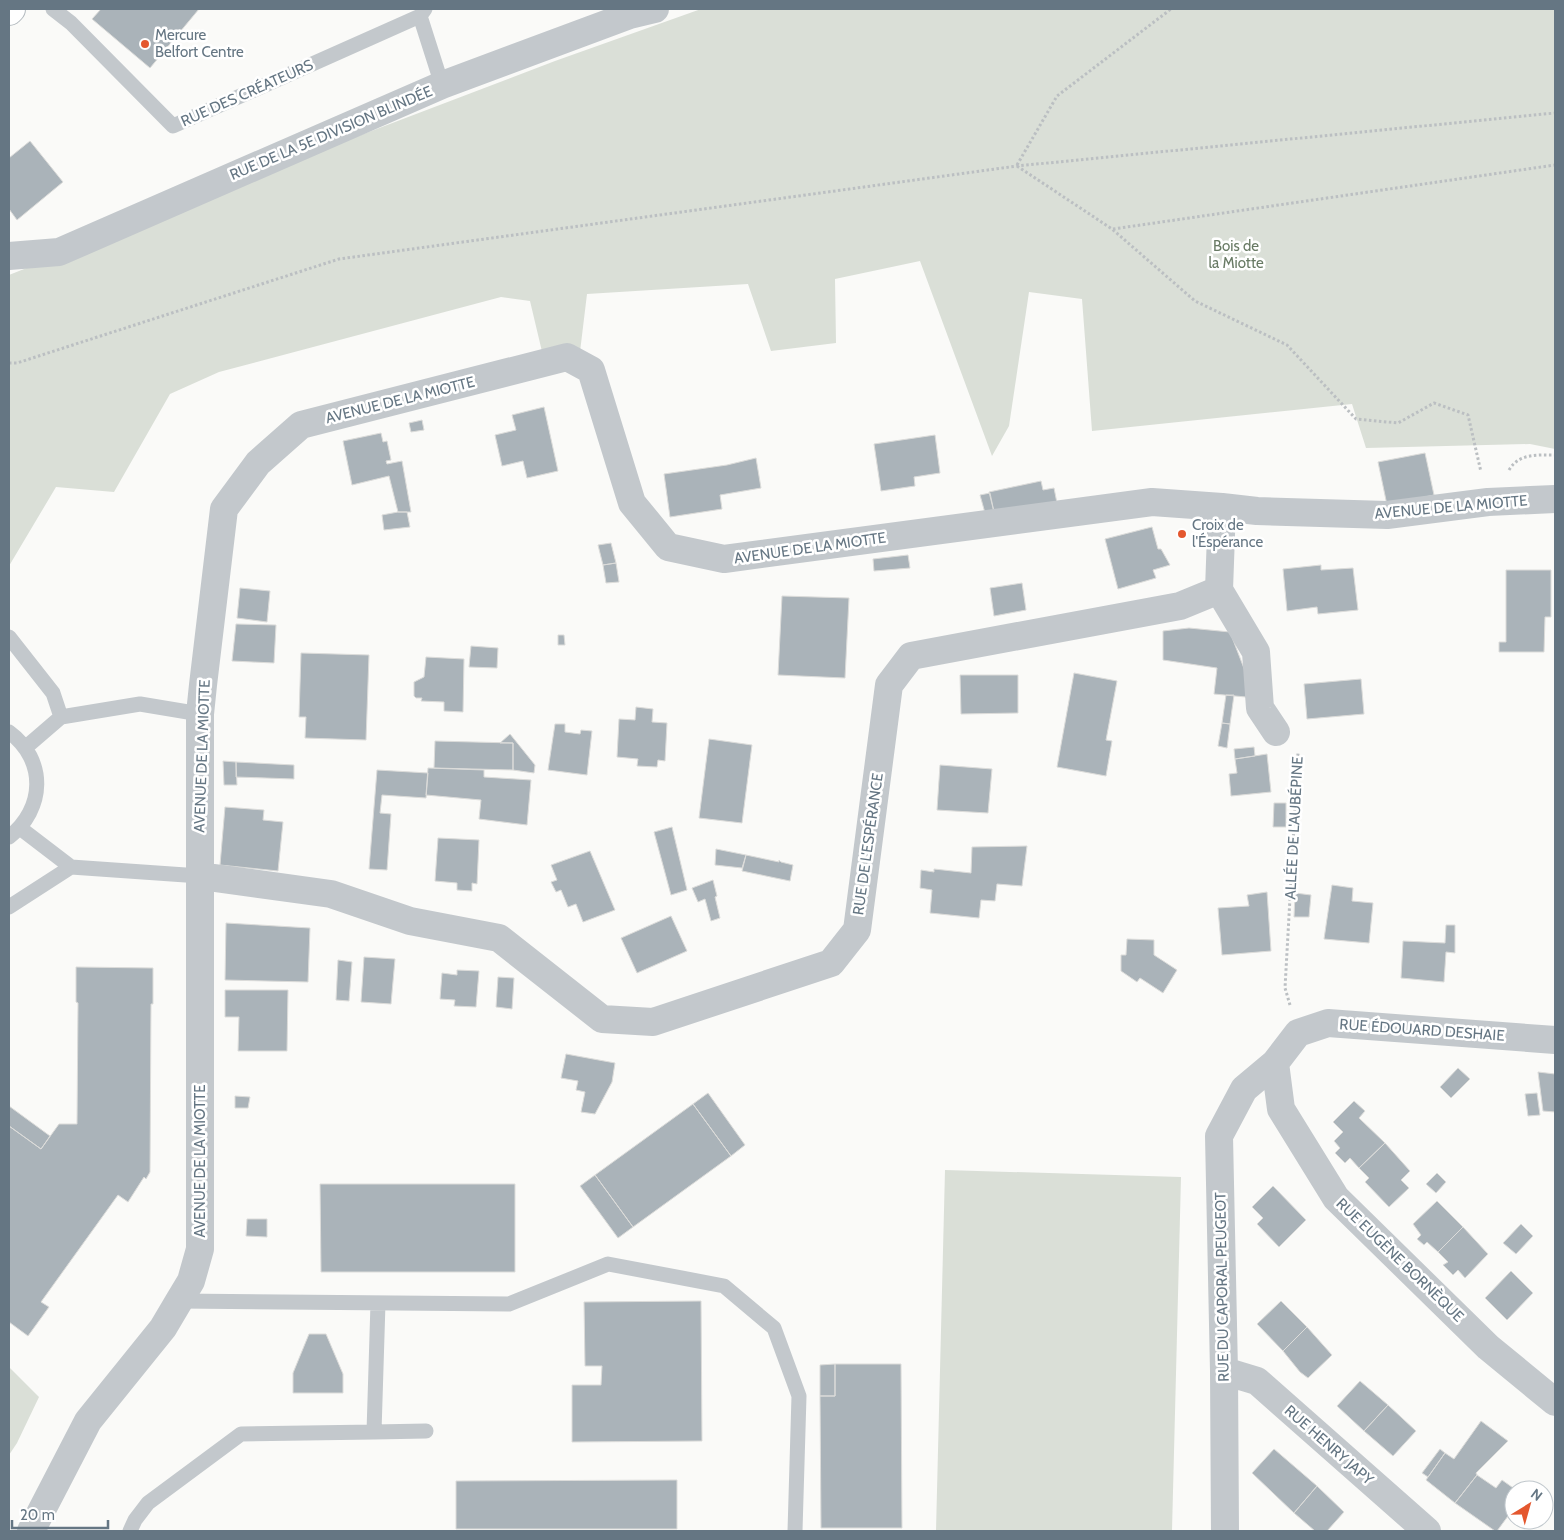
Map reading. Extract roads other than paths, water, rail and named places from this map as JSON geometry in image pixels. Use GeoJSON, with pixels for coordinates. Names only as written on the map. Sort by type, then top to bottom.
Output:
{"type":"FeatureCollection","features":[{"type":"Feature","properties":{"kind":"street","name":"RUE DE LA 5E DIVISION BLINDÉE"},"geometry":{"type":"LineString","coordinates":[[9,256],[59,252],[442,85],[630,15],[655,9]]}},
{"type":"Feature","properties":{"kind":"street","name":"AVENUE DE LA MIOTTE"},"geometry":{"type":"LineString","coordinates":[[31,1531],[88,1421],[163,1328],[191,1281],[200,1250],[200,714],[224,508],[258,463],[301,425],[567,358],[591,370],[632,503],[668,547],[724,559],[1152,502],[1257,511],[1387,515],[1488,502],[1555,499]]}},
{"type":"Feature","properties":{"kind":"street"},"geometry":{"type":"LineString","coordinates":[[1222,507],[1219,590],[1256,652],[1260,708],[1276,732]]}},
{"type":"Feature","properties":{"kind":"street","name":"RUE DE L'ESPÉRANCE"},"geometry":{"type":"LineString","coordinates":[[200,876],[331,894],[410,921],[499,938],[602,1019],[653,1022],[831,963],[857,930],[889,685],[911,656],[1180,606],[1219,590]]}},
{"type":"Feature","properties":{"kind":"street","name":"RUE ÉDOUARD DESHAIE"},"geometry":{"type":"LineString","coordinates":[[1275,1063],[1298,1033],[1328,1023],[1555,1040]]}},
{"type":"Feature","properties":{"kind":"street","name":"RUE DU CAPORAL PEUGEOT"},"geometry":{"type":"LineString","coordinates":[[1225,1531],[1219,1136],[1244,1089],[1275,1063]]}},
{"type":"Feature","properties":{"kind":"street","name":"RUE EUGÈNE BORNÈQUE"},"geometry":{"type":"LineString","coordinates":[[1275,1063],[1281,1109],[1336,1198],[1488,1347],[1555,1402]]}},
{"type":"Feature","properties":{"kind":"street","name":"RUE HENRY JAPY"},"geometry":{"type":"LineString","coordinates":[[1224,1371],[1257,1381],[1427,1531]]}},
{"type":"Feature","properties":{"kind":"lane","name":"RUE DES CRÉATEURS"},"geometry":{"type":"LineString","coordinates":[[53,9],[71,23],[173,126],[423,12],[442,85]]}},
{"type":"Feature","properties":{"kind":"lane"},"geometry":{"type":"LineString","coordinates":[[9,636],[53,693],[61,717]]}},
{"type":"Feature","properties":{"kind":"lane"},"geometry":{"type":"LineString","coordinates":[[25,748],[61,717],[140,704],[200,714]]}},
{"type":"Feature","properties":{"kind":"lane"},"geometry":{"type":"LineString","coordinates":[[9,732],[25,748],[34,768],[37,789],[32,810],[14,833],[71,867],[200,876]]}},
{"type":"Feature","properties":{"kind":"lane"},"geometry":{"type":"LineString","coordinates":[[9,906],[71,867]]}},
{"type":"Feature","properties":{"kind":"lane"},"geometry":{"type":"LineString","coordinates":[[179,1301],[509,1304],[608,1264],[724,1286],[774,1328],[798,1396],[795,1531]]}},
{"type":"Feature","properties":{"kind":"lane"},"geometry":{"type":"LineString","coordinates":[[374,1432],[378,1303]]}},
{"type":"Feature","properties":{"kind":"lane"},"geometry":{"type":"LineString","coordinates":[[130,1531],[135,1520],[148,1503],[241,1434],[426,1432]]}},
{"type":"Feature","properties":{"kind":"place","name":"Mercure Belfort Centre"},"geometry":{"type":"Point","coordinates":[145,44]}},
{"type":"Feature","properties":{"kind":"place","name":"Croix de l'Éspérance"},"geometry":{"type":"Point","coordinates":[1182,534]}},
{"type":"Feature","properties":{"kind":"park label","name":"Bois de la Miotte"},"geometry":{"type":"Point","coordinates":[1236,254]}}]}
